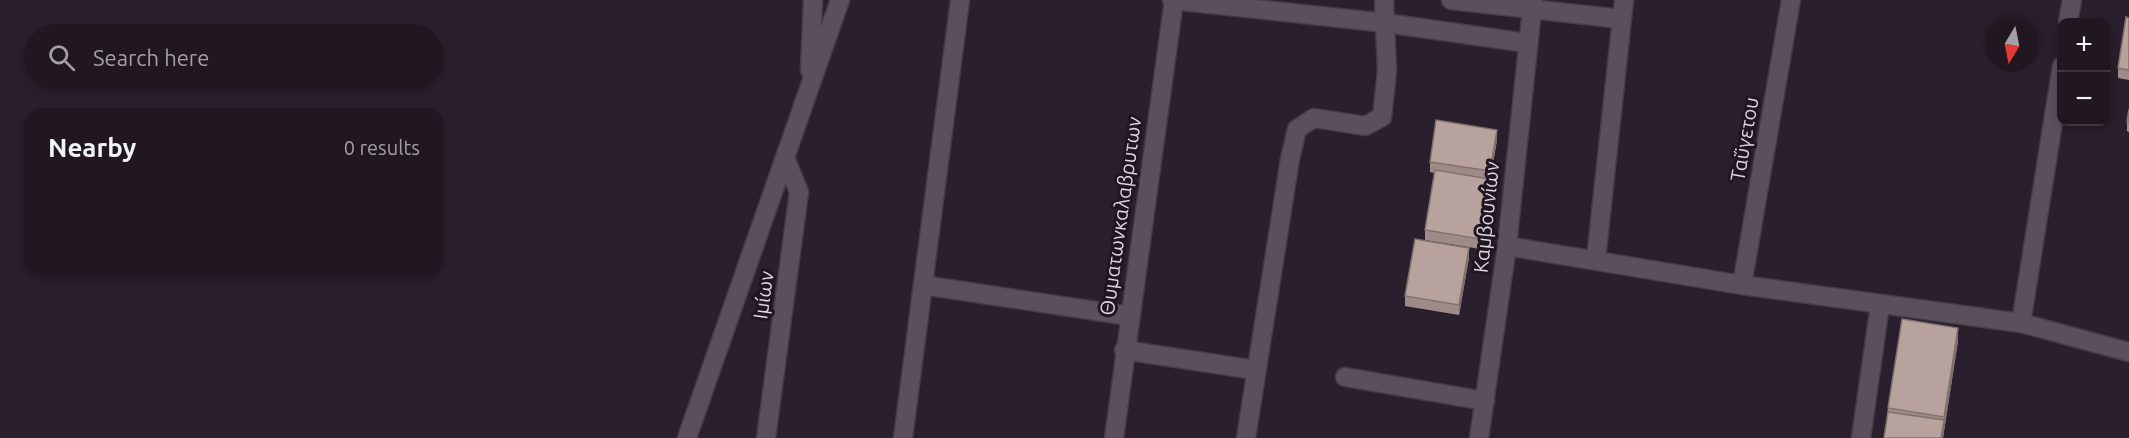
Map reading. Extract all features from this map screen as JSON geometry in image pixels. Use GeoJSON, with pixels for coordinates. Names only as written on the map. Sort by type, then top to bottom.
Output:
{"type":"FeatureCollection","features":[{"type":"Feature","properties":{"kind":"street"},"geometry":{"type":"LineString","coordinates":[[810,89],[813,0]]}},
{"type":"Feature","properties":{"kind":"street"},"geometry":{"type":"LineString","coordinates":[[687,438],[840,0]]}},
{"type":"Feature","properties":{"kind":"street"},"geometry":{"type":"LineString","coordinates":[[907,437],[923,285],[960,0]]}},
{"type":"Feature","properties":{"kind":"street"},"geometry":{"type":"LineString","coordinates":[[1173,0],[1386,23],[1527,43]]}},
{"type":"Feature","properties":{"kind":"street","name":"Θυματωνκαλαβρυτων"},"geometry":{"type":"LineString","coordinates":[[1114,438],[1124,350],[1173,0]]}},
{"type":"Feature","properties":{"kind":"street"},"geometry":{"type":"LineString","coordinates":[[1246,438],[1255,370],[1297,129],[1314,118],[1365,126],[1382,117],[1387,71],[1384,0]]}},
{"type":"Feature","properties":{"kind":"street"},"geometry":{"type":"LineString","coordinates":[[1452,0],[1532,5],[1621,19]]}},
{"type":"Feature","properties":{"kind":"street"},"geometry":{"type":"LineString","coordinates":[[1596,259],[1624,0]]}},
{"type":"Feature","properties":{"kind":"street","name":"Ταΰγετου"},"geometry":{"type":"LineString","coordinates":[[1742,285],[1791,0]]}},
{"type":"Feature","properties":{"kind":"street"},"geometry":{"type":"LineString","coordinates":[[2069,18],[2072,0]]}},
{"type":"Feature","properties":{"kind":"street","name":"Καμβουνίων"},"geometry":{"type":"LineString","coordinates":[[1479,438],[1507,246],[1532,5]]}},
{"type":"Feature","properties":{"kind":"street"},"geometry":{"type":"LineString","coordinates":[[2021,323],[2060,72]]}},
{"type":"Feature","properties":{"kind":"street","name":"Ιμίων"},"geometry":{"type":"LineString","coordinates":[[766,438],[799,192],[786,160]]}},
{"type":"Feature","properties":{"kind":"street"},"geometry":{"type":"LineString","coordinates":[[1507,246],[1742,285],[2021,323],[2129,352]]}},
{"type":"Feature","properties":{"kind":"street"},"geometry":{"type":"LineString","coordinates":[[923,285],[1129,316]]}},
{"type":"Feature","properties":{"kind":"street"},"geometry":{"type":"LineString","coordinates":[[1861,438],[1880,305]]}},
{"type":"Feature","properties":{"kind":"street"},"geometry":{"type":"LineString","coordinates":[[1124,350],[1255,370]]}},
{"type":"Feature","properties":{"kind":"street"},"geometry":{"type":"LineString","coordinates":[[1345,377],[1485,401]]}},
{"type":"Feature","properties":{"kind":"building"},"geometry":{"type":"Polygon","coordinates":[[[2126,17],[2129,18],[2129,70],[2118,68],[2126,17]]]}},
{"type":"Feature","properties":{"kind":"building"},"geometry":{"type":"Polygon","coordinates":[[[1436,120],[1497,130],[1490,171],[1430,162],[1436,120]]]}},
{"type":"Feature","properties":{"kind":"building"},"geometry":{"type":"Polygon","coordinates":[[[1435,170],[1490,179],[1480,239],[1425,230],[1435,170]]]}},
{"type":"Feature","properties":{"kind":"building"},"geometry":{"type":"Polygon","coordinates":[[[1415,239],[1469,248],[1459,305],[1405,296],[1415,239]]]}},
{"type":"Feature","properties":{"kind":"building"},"geometry":{"type":"Polygon","coordinates":[[[1902,319],[1958,328],[1944,417],[1888,408],[1902,319]]]}},
{"type":"Feature","properties":{"kind":"building"},"geometry":{"type":"Polygon","coordinates":[[[1888,412],[1944,420],[1941,438],[1884,438],[1888,412]]]}}]}
